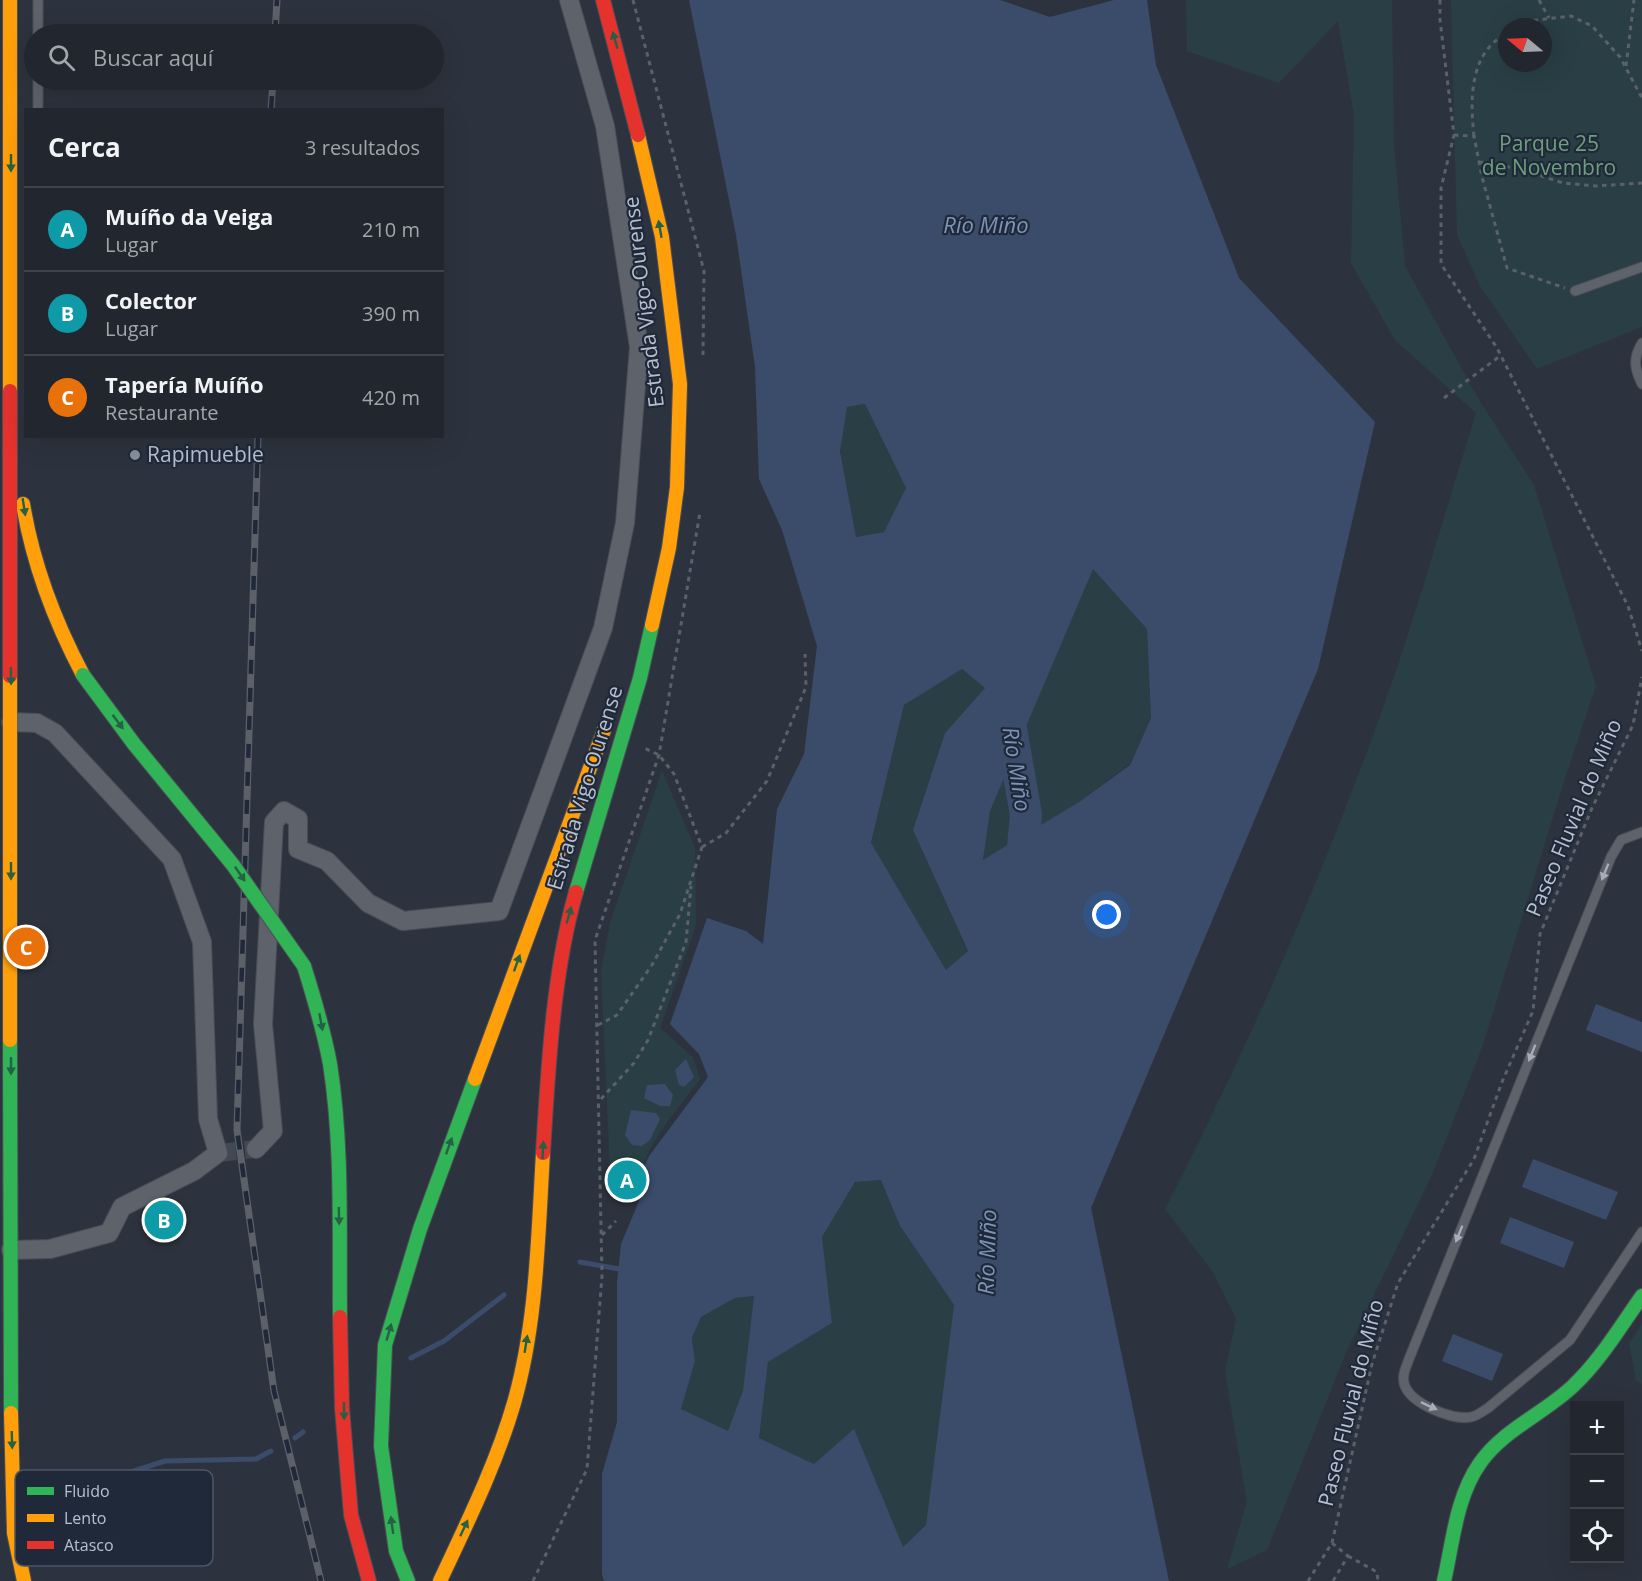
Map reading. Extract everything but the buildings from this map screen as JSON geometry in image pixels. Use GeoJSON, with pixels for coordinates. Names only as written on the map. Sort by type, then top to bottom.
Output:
{"type":"FeatureCollection","features":[{"type":"Feature","properties":{"kind":"main road"},"geometry":{"type":"LineString","coordinates":[[10,0],[14,208],[5,288],[10,366],[10,1381],[15,1538]]}},
{"type":"Feature","properties":{"kind":"main road","name":"Estrada Vigo-Ourense"},"geometry":{"type":"LineString","coordinates":[[440,1581],[493,1466],[517,1391],[526,1344],[538,1245],[547,1086],[566,927],[640,678],[669,549],[677,487],[680,384],[668,287],[653,191],[623,68],[603,0]]}},
{"type":"Feature","properties":{"kind":"main road"},"geometry":{"type":"LineString","coordinates":[[644,595],[661,525],[668,437],[668,287]]}},
{"type":"Feature","properties":{"kind":"main road"},"geometry":{"type":"LineString","coordinates":[[10,408],[24,511],[43,594],[59,631],[83,675],[134,744],[233,865],[304,966],[319,1012],[332,1079],[338,1172],[345,1448],[352,1518],[369,1581]]}},
{"type":"Feature","properties":{"kind":"main road"},"geometry":{"type":"LineString","coordinates":[[408,1581],[396,1551],[381,1446],[385,1346],[420,1229],[608,720]]}},
{"type":"Feature","properties":{"kind":"main road"},"geometry":{"type":"LineString","coordinates":[[0,1316],[11,1293]]}},
{"type":"Feature","properties":{"kind":"main road"},"geometry":{"type":"LineString","coordinates":[[1444,1581],[1463,1498],[1480,1463],[1510,1432],[1571,1388],[1600,1355],[1642,1296]]}},
{"type":"Feature","properties":{"kind":"main road"},"geometry":{"type":"LineString","coordinates":[[0,1370],[10,1381]]}},
{"type":"Feature","properties":{"kind":"main road"},"geometry":{"type":"LineString","coordinates":[[21,1566],[24,1581]]}},
{"type":"Feature","properties":{"kind":"street"},"geometry":{"type":"LineString","coordinates":[[256,1149],[273,1131],[263,1024],[274,822],[284,811],[298,819],[298,849],[327,861],[368,903],[403,921],[499,911],[603,628],[624,523],[639,347],[605,126],[569,0]]}},
{"type":"Feature","properties":{"kind":"street"},"geometry":{"type":"LineString","coordinates":[[11,722],[37,723],[55,733],[172,859],[202,942],[208,1119],[218,1153],[194,1171],[122,1207],[109,1233],[50,1249],[11,1250]]}},
{"type":"Feature","properties":{"kind":"lane"},"geometry":{"type":"LineString","coordinates":[[38,0],[38,24]]}},
{"type":"Feature","properties":{"kind":"lane"},"geometry":{"type":"LineString","coordinates":[[38,90],[38,108]]}},
{"type":"Feature","properties":{"kind":"lane"},"geometry":{"type":"LineString","coordinates":[[1575,291],[1642,267]]}},
{"type":"Feature","properties":{"kind":"lane"},"geometry":{"type":"LineString","coordinates":[[1642,344],[1635,357],[1636,371],[1642,384]]}},
{"type":"Feature","properties":{"kind":"lane"},"geometry":{"type":"LineString","coordinates":[[10,366],[20,348]]}},
{"type":"Feature","properties":{"kind":"lane"},"geometry":{"type":"LineString","coordinates":[[1642,832],[1622,840],[1611,857],[1409,1359],[1404,1376],[1405,1386],[1415,1399],[1458,1418],[1473,1417],[1570,1340],[1642,1232]]}},
{"type":"Feature","properties":{"kind":"path"},"geometry":{"type":"LineString","coordinates":[[1440,0],[1454,135],[1441,188],[1441,264],[1500,355],[1628,606],[1642,651]]}},
{"type":"Feature","properties":{"kind":"path"},"geometry":{"type":"LineString","coordinates":[[1539,0],[1549,18],[1571,16],[1592,26],[1625,68],[1642,98]]}},
{"type":"Feature","properties":{"kind":"path"},"geometry":{"type":"LineString","coordinates":[[1625,68],[1634,0]]}},
{"type":"Feature","properties":{"kind":"path"},"geometry":{"type":"LineString","coordinates":[[1498,38],[1480,59],[1471,103],[1479,162],[1507,268],[1575,291]]}},
{"type":"Feature","properties":{"kind":"path"},"geometry":{"type":"LineString","coordinates":[[1454,135],[1474,136]]}},
{"type":"Feature","properties":{"kind":"path"},"geometry":{"type":"LineString","coordinates":[[1479,162],[1520,169],[1563,183],[1596,186],[1642,183]]}},
{"type":"Feature","properties":{"kind":"path"},"geometry":{"type":"LineString","coordinates":[[1444,399],[1500,355]]}},
{"type":"Feature","properties":{"kind":"path"},"geometry":{"type":"LineString","coordinates":[[702,847],[726,833],[766,781],[806,687],[805,654]]}},
{"type":"Feature","properties":{"kind":"path","name":"Paseo Fluvial do Miño"},"geometry":{"type":"LineString","coordinates":[[1308,1581],[1332,1543],[1372,1364],[1398,1283],[1474,1159],[1502,1082],[1533,1011],[1540,934],[1592,808],[1633,725],[1642,677]]}},
{"type":"Feature","properties":{"kind":"path"},"geometry":{"type":"LineString","coordinates":[[598,1025],[616,1015],[652,965],[680,914],[702,847],[674,774],[659,756],[637,745]]}},
{"type":"Feature","properties":{"kind":"path"},"geometry":{"type":"LineString","coordinates":[[600,1100],[634,1063],[648,1040],[686,942],[692,879]]}},
{"type":"Feature","properties":{"kind":"path"},"geometry":{"type":"LineString","coordinates":[[602,1235],[616,1221]]}},
{"type":"Feature","properties":{"kind":"path"},"geometry":{"type":"LineString","coordinates":[[533,1581],[587,1469],[602,1276],[602,1249]]}},
{"type":"Feature","properties":{"kind":"path"},"geometry":{"type":"LineString","coordinates":[[1332,1543],[1348,1556],[1377,1572],[1378,1581]]}},
{"type":"Feature","properties":{"kind":"path"},"geometry":{"type":"LineString","coordinates":[[1334,1581],[1348,1556]]}},
{"type":"Feature","properties":{"kind":"green space"},"geometry":{"type":"Polygon","coordinates":[[[1186,0],[1392,0],[1394,146],[1405,266],[1479,400],[1534,485],[1596,686],[1560,794],[1483,1045],[1432,1175],[1345,1355],[1267,1550],[1227,1569],[1247,1502],[1225,1372],[1236,1319],[1214,1274],[1165,1209],[1254,1026],[1334,838],[1395,674],[1476,413],[1395,340],[1351,263],[1354,116],[1338,21],[1279,83],[1187,51],[1186,0]]]}},
{"type":"Feature","properties":{"kind":"green space","name":"Parque 25 de Novembro"},"geometry":{"type":"Polygon","coordinates":[[[1451,0],[1642,0],[1642,327],[1537,369],[1480,286],[1457,235],[1451,0]]]}},
{"type":"Feature","properties":{"kind":"green space"},"geometry":{"type":"Polygon","coordinates":[[[865,404],[906,488],[884,532],[856,537],[840,450],[846,407],[865,404]]]}},
{"type":"Feature","properties":{"kind":"green space"},"geometry":{"type":"Polygon","coordinates":[[[1093,568],[1147,629],[1151,718],[1130,764],[1079,802],[983,861],[989,811],[1093,568]]]}},
{"type":"Feature","properties":{"kind":"green space"},"geometry":{"type":"Polygon","coordinates":[[[962,669],[985,688],[945,733],[913,830],[968,952],[946,970],[871,844],[904,705],[962,669]]]}},
{"type":"Feature","properties":{"kind":"green space"},"geometry":{"type":"Polygon","coordinates":[[[662,771],[695,848],[696,925],[660,1028],[693,1057],[700,1079],[651,1148],[644,1162],[635,1197],[611,1191],[601,972],[610,923],[662,771]],[[631,1166],[619,1171],[619,1186],[636,1186],[636,1173],[631,1166]]]}},
{"type":"Feature","properties":{"kind":"green space"},"geometry":{"type":"Polygon","coordinates":[[[881,1180],[900,1226],[954,1305],[926,1525],[903,1547],[814,1464],[759,1438],[768,1362],[832,1323],[822,1237],[855,1182],[881,1180]]]}},
{"type":"Feature","properties":{"kind":"green space"},"geometry":{"type":"Polygon","coordinates":[[[755,1296],[743,1391],[729,1432],[681,1409],[695,1361],[692,1338],[701,1317],[735,1298],[755,1296]]]}},
{"type":"Feature","properties":{"kind":"green space"},"geometry":{"type":"Polygon","coordinates":[[[1642,1324],[1642,1384],[1636,1380],[1629,1343],[1642,1324]]]}},
{"type":"Feature","properties":{"kind":"water","name":"Río Miño"},"geometry":{"type":"Polygon","coordinates":[[[689,0],[1000,0],[1050,17],[1114,0],[1147,0],[1156,65],[1239,278],[1375,422],[1318,669],[1091,1208],[1169,1581],[604,1581],[602,1574],[602,1474],[617,1422],[617,1283],[621,1244],[642,1194],[642,1171],[649,1156],[708,1077],[699,1054],[670,1024],[707,918],[746,931],[763,944],[777,809],[804,754],[817,646],[782,530],[759,479],[755,367],[736,235],[689,0]],[[865,404],[847,407],[840,451],[856,537],[884,532],[906,488],[865,404]],[[1093,569],[990,811],[983,860],[1079,802],[1130,765],[1151,718],[1147,629],[1093,569]],[[962,669],[904,705],[871,843],[946,970],[968,951],[913,830],[945,733],[985,688],[962,669]],[[881,1180],[855,1182],[822,1237],[832,1323],[768,1362],[759,1438],[814,1464],[854,1429],[903,1547],[926,1525],[954,1305],[900,1226],[881,1180]],[[754,1296],[735,1298],[701,1317],[692,1338],[695,1361],[681,1409],[728,1431],[743,1391],[754,1296]]]}},
{"type":"Feature","properties":{"kind":"water"},"geometry":{"type":"Polygon","coordinates":[[[1596,1004],[1642,1022],[1642,1052],[1586,1030],[1596,1004]]]}},
{"type":"Feature","properties":{"kind":"water"},"geometry":{"type":"Polygon","coordinates":[[[686,1059],[694,1077],[684,1087],[679,1085],[675,1070],[686,1059]]]}},
{"type":"Feature","properties":{"kind":"water"},"geometry":{"type":"Polygon","coordinates":[[[665,1084],[673,1095],[670,1106],[660,1106],[644,1098],[647,1085],[665,1084]]]}},
{"type":"Feature","properties":{"kind":"water"},"geometry":{"type":"Polygon","coordinates":[[[631,1110],[656,1113],[660,1119],[650,1140],[642,1146],[632,1145],[625,1135],[631,1110]]]}},
{"type":"Feature","properties":{"kind":"water"},"geometry":{"type":"Polygon","coordinates":[[[1533,1159],[1618,1192],[1606,1220],[1522,1187],[1533,1159]]]}},
{"type":"Feature","properties":{"kind":"water"},"geometry":{"type":"Polygon","coordinates":[[[1510,1217],[1574,1242],[1564,1268],[1500,1243],[1510,1217]]]}},
{"type":"Feature","properties":{"kind":"water"},"geometry":{"type":"Polygon","coordinates":[[[1453,1334],[1503,1354],[1492,1381],[1442,1361],[1453,1334]]]}},
{"type":"Feature","properties":{"kind":"waterway","name":"Río Miño"},"geometry":{"type":"LineString","coordinates":[[1008,711],[1026,815],[1020,878]]}},
{"type":"Feature","properties":{"kind":"waterway"},"geometry":{"type":"LineString","coordinates":[[580,1262],[619,1269]]}},
{"type":"Feature","properties":{"kind":"waterway"},"geometry":{"type":"LineString","coordinates":[[411,1358],[444,1341],[504,1295]]}},
{"type":"Feature","properties":{"kind":"waterway"},"geometry":{"type":"LineString","coordinates":[[295,1438],[303,1432]]}},
{"type":"Feature","properties":{"kind":"waterway"},"geometry":{"type":"LineString","coordinates":[[137,1470],[165,1461],[256,1459],[271,1451]]}},
{"type":"Feature","properties":{"kind":"tunnel"},"geometry":{"type":"LineString","coordinates":[[218,1153],[256,1149]]}},
{"type":"Feature","properties":{"kind":"railway"},"geometry":{"type":"LineString","coordinates":[[276,24],[277,0]]}},
{"type":"Feature","properties":{"kind":"railway"},"geometry":{"type":"LineString","coordinates":[[271,108],[272,90]]}},
{"type":"Feature","properties":{"kind":"railway"},"geometry":{"type":"LineString","coordinates":[[258,438],[237,1130],[274,1391],[321,1581]]}},
{"type":"Feature","properties":{"kind":"traffic: fast"},"geometry":{"type":"LineString","coordinates":[[576,892],[640,678],[652,625]]}},
{"type":"Feature","properties":{"kind":"traffic: fast"},"geometry":{"type":"LineString","coordinates":[[83,675],[134,744],[233,865],[304,966]]}},
{"type":"Feature","properties":{"kind":"traffic: fast"},"geometry":{"type":"LineString","coordinates":[[304,966],[325,1039],[334,1095],[340,1190],[340,1317]]}},
{"type":"Feature","properties":{"kind":"traffic: fast"},"geometry":{"type":"LineString","coordinates":[[10,1040],[11,1413]]}},
{"type":"Feature","properties":{"kind":"traffic: fast"},"geometry":{"type":"LineString","coordinates":[[408,1581],[396,1551],[381,1446],[385,1345],[420,1229],[475,1079]]}},
{"type":"Feature","properties":{"kind":"traffic: fast"},"geometry":{"type":"LineString","coordinates":[[1444,1581],[1460,1505],[1480,1463],[1500,1441],[1561,1397],[1582,1377],[1642,1296]]}},
{"type":"Feature","properties":{"kind":"traffic: slow"},"geometry":{"type":"LineString","coordinates":[[10,0],[10,391]]}},
{"type":"Feature","properties":{"kind":"traffic: slow"},"geometry":{"type":"LineString","coordinates":[[638,135],[662,237],[680,384],[677,487],[669,548],[652,625]]}},
{"type":"Feature","properties":{"kind":"traffic: slow"},"geometry":{"type":"LineString","coordinates":[[23,504],[27,527],[46,592],[83,675]]}},
{"type":"Feature","properties":{"kind":"traffic: slow"},"geometry":{"type":"LineString","coordinates":[[10,676],[10,1040]]}},
{"type":"Feature","properties":{"kind":"traffic: slow"},"geometry":{"type":"LineString","coordinates":[[475,1079],[604,730]]}},
{"type":"Feature","properties":{"kind":"traffic: slow"},"geometry":{"type":"LineString","coordinates":[[440,1581],[499,1449],[522,1373],[532,1311],[543,1153]]}},
{"type":"Feature","properties":{"kind":"traffic: slow"},"geometry":{"type":"LineString","coordinates":[[11,1413],[15,1538]]}},
{"type":"Feature","properties":{"kind":"traffic: slow"},"geometry":{"type":"LineString","coordinates":[[21,1566],[24,1581]]}},
{"type":"Feature","properties":{"kind":"traffic: jam"},"geometry":{"type":"LineString","coordinates":[[603,0],[638,135]]}},
{"type":"Feature","properties":{"kind":"traffic: jam"},"geometry":{"type":"LineString","coordinates":[[10,391],[10,676]]}},
{"type":"Feature","properties":{"kind":"traffic: jam"},"geometry":{"type":"LineString","coordinates":[[543,1153],[557,988],[568,923],[576,892]]}},
{"type":"Feature","properties":{"kind":"traffic: jam"},"geometry":{"type":"LineString","coordinates":[[340,1317],[342,1408],[351,1515],[369,1581]]}},
{"type":"Feature","properties":{"kind":"place","name":"Rapimueble"},"geometry":{"type":"Point","coordinates":[135,455]}},
{"type":"Feature","properties":{"kind":"place","name":"Tapería Muíño"},"geometry":{"type":"Point","coordinates":[26,947]}},
{"type":"Feature","properties":{"kind":"place","name":"Muíño da Veiga"},"geometry":{"type":"Point","coordinates":[627,1180]}},
{"type":"Feature","properties":{"kind":"place","name":"Colector"},"geometry":{"type":"Point","coordinates":[164,1220]}}]}
